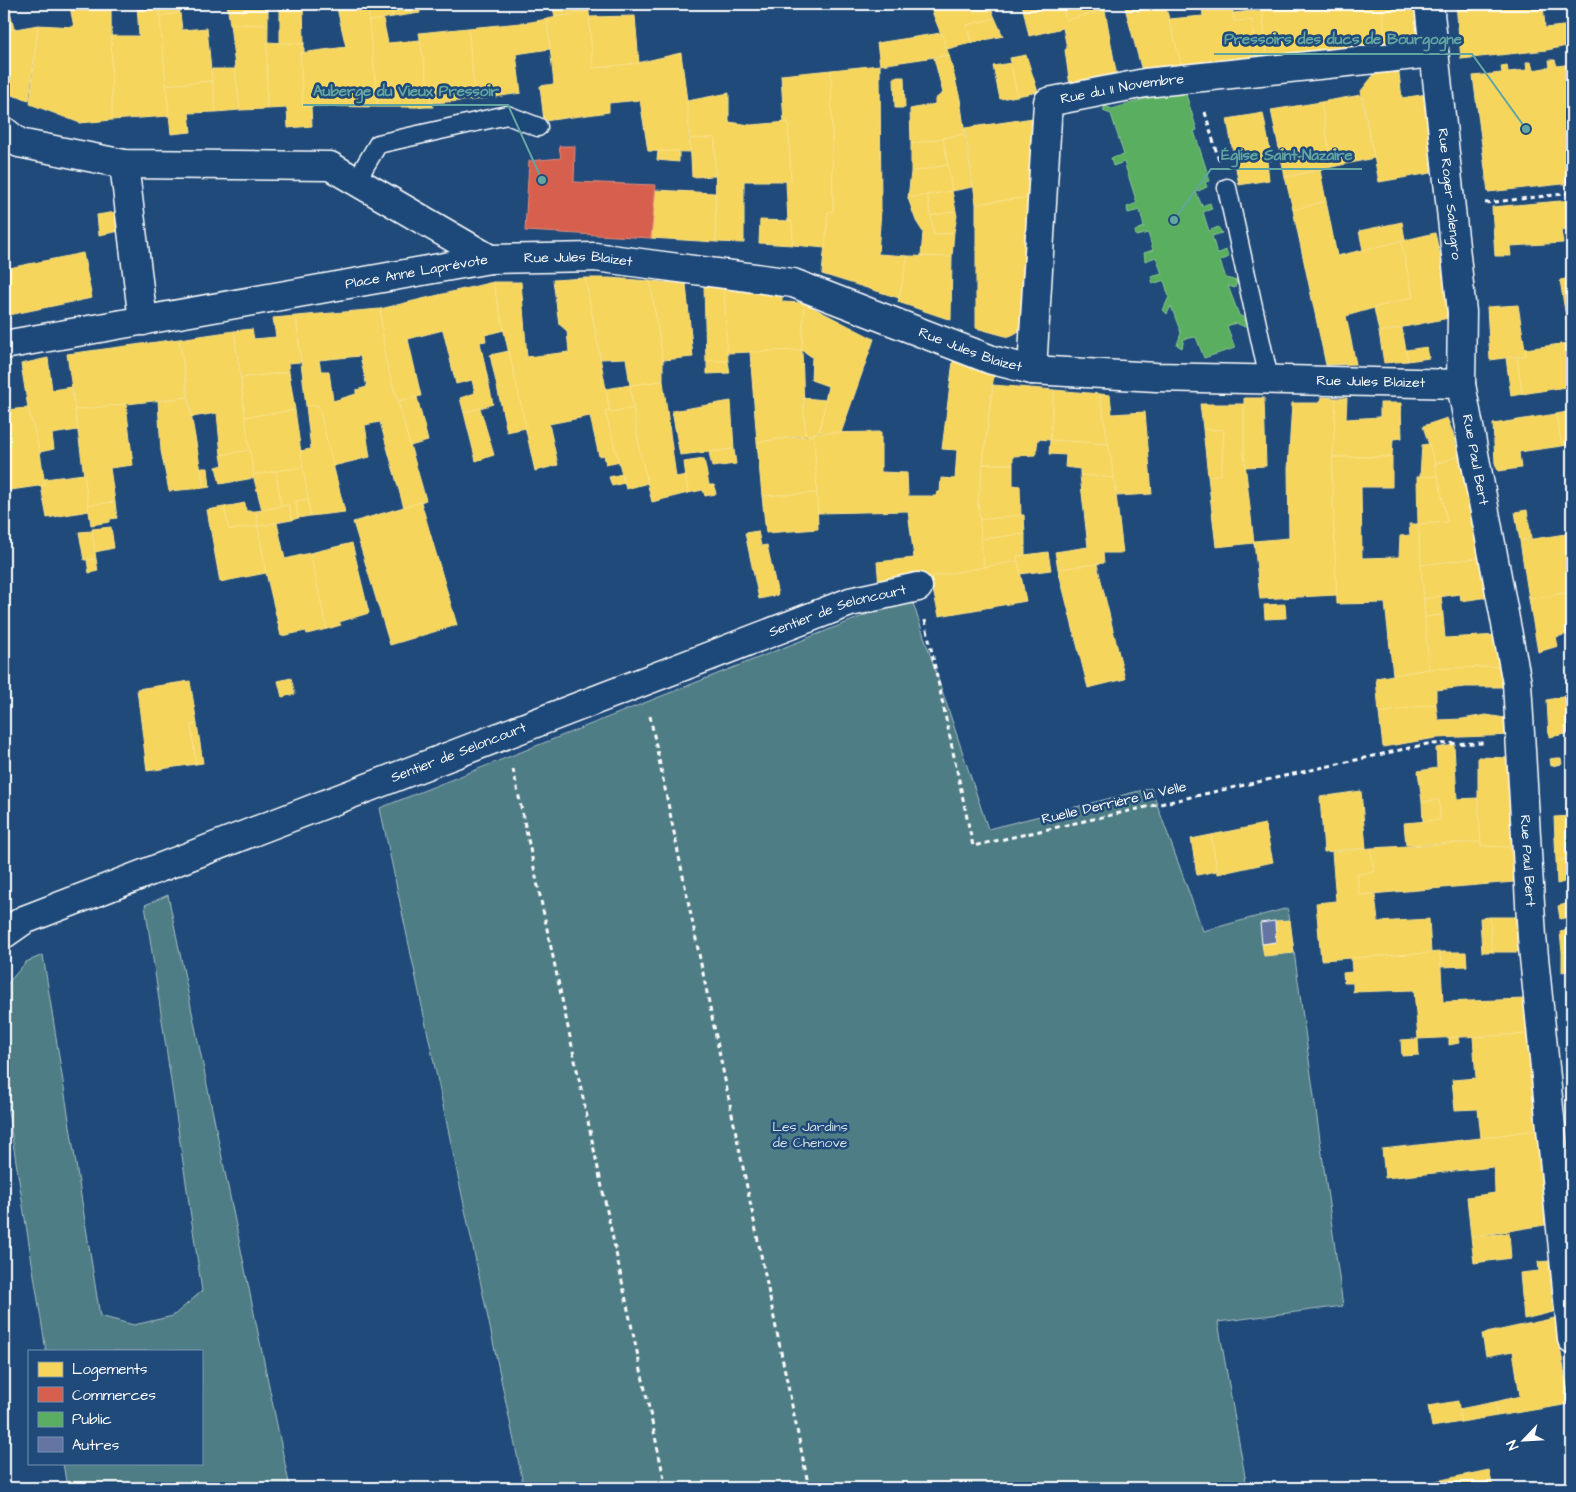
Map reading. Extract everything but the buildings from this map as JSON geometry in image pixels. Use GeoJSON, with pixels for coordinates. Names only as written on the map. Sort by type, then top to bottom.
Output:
{"type":"FeatureCollection","features":[{"type":"Feature","properties":{"kind":"street","name":"Rue Roger Salengro"},"geometry":{"type":"LineString","coordinates":[[1429,4],[1462,312],[1461,384]]}},
{"type":"Feature","properties":{"kind":"street","name":"Rue du 11 Novembre"},"geometry":{"type":"LineString","coordinates":[[1032,370],[1048,102],[1145,83],[1434,54]]}},
{"type":"Feature","properties":{"kind":"street","name":"Place Anne Laprévote"},"geometry":{"type":"LineString","coordinates":[[4,131],[19,143],[124,164],[330,166],[490,259]]}},
{"type":"Feature","properties":{"kind":"street"},"geometry":{"type":"LineString","coordinates":[[124,164],[143,321]]}},
{"type":"Feature","properties":{"kind":"street","name":"Rue Jules Blaizet"},"geometry":{"type":"LineString","coordinates":[[490,259],[595,257],[793,283],[992,360],[1032,370],[1156,377],[1461,384]]}},
{"type":"Feature","properties":{"kind":"street","name":"Place Anne Laprévote"},"geometry":{"type":"LineString","coordinates":[[4,345],[490,259]]}},
{"type":"Feature","properties":{"kind":"street","name":"Rue Paul Bert"},"geometry":{"type":"LineString","coordinates":[[1461,384],[1518,683],[1532,936],[1572,1340]]}},
{"type":"Feature","properties":{"kind":"street","name":"Sentier de Seloncourt"},"geometry":{"type":"LineString","coordinates":[[4,934],[24,920],[850,602],[918,586]]}},
{"type":"Feature","properties":{"kind":"lane"},"geometry":{"type":"LineString","coordinates":[[356,181],[378,144],[507,115],[538,127]]}},
{"type":"Feature","properties":{"kind":"lane"},"geometry":{"type":"LineString","coordinates":[[1227,188],[1270,379]]}},
{"type":"Feature","properties":{"kind":"path"},"geometry":{"type":"LineString","coordinates":[[1206,116],[1227,188]]}},
{"type":"Feature","properties":{"kind":"path"},"geometry":{"type":"LineString","coordinates":[[1452,207],[1572,193]]}},
{"type":"Feature","properties":{"kind":"path","name":"Ruelle Derrière la Velle"},"geometry":{"type":"LineString","coordinates":[[918,586],[974,846],[1427,744],[1521,743]]}},
{"type":"Feature","properties":{"kind":"path"},"geometry":{"type":"LineString","coordinates":[[643,681],[809,1488]]}},
{"type":"Feature","properties":{"kind":"path"},"geometry":{"type":"LineString","coordinates":[[506,735],[666,1488]]}},
{"type":"Feature","properties":{"kind":"green space","name":"Les Jardins de Chenove"},"geometry":{"type":"Polygon","coordinates":[[[911,597],[988,829],[1151,788],[1203,931],[1288,908],[1343,1306],[1218,1322],[1247,1488],[524,1488],[380,808],[911,597]]]}},
{"type":"Feature","properties":{"kind":"green space"},"geometry":{"type":"Polygon","coordinates":[[[168,895],[290,1488],[67,1488],[63,1464],[202,1464],[202,1350],[46,1350],[4,1086],[4,988],[26,962],[43,955],[100,1316],[134,1325],[173,1316],[202,1291],[145,905],[168,895]]]}},
{"type":"Feature","properties":{"kind":"place","name":"Pressoirs des ducs de Bourgogne"},"geometry":{"type":"Point","coordinates":[1526,129]}},
{"type":"Feature","properties":{"kind":"place","name":"Auberge du Vieux Pressoir"},"geometry":{"type":"Point","coordinates":[542,180]}},
{"type":"Feature","properties":{"kind":"place","name":"Église Saint-Nazaire"},"geometry":{"type":"Point","coordinates":[1174,220]}}]}
